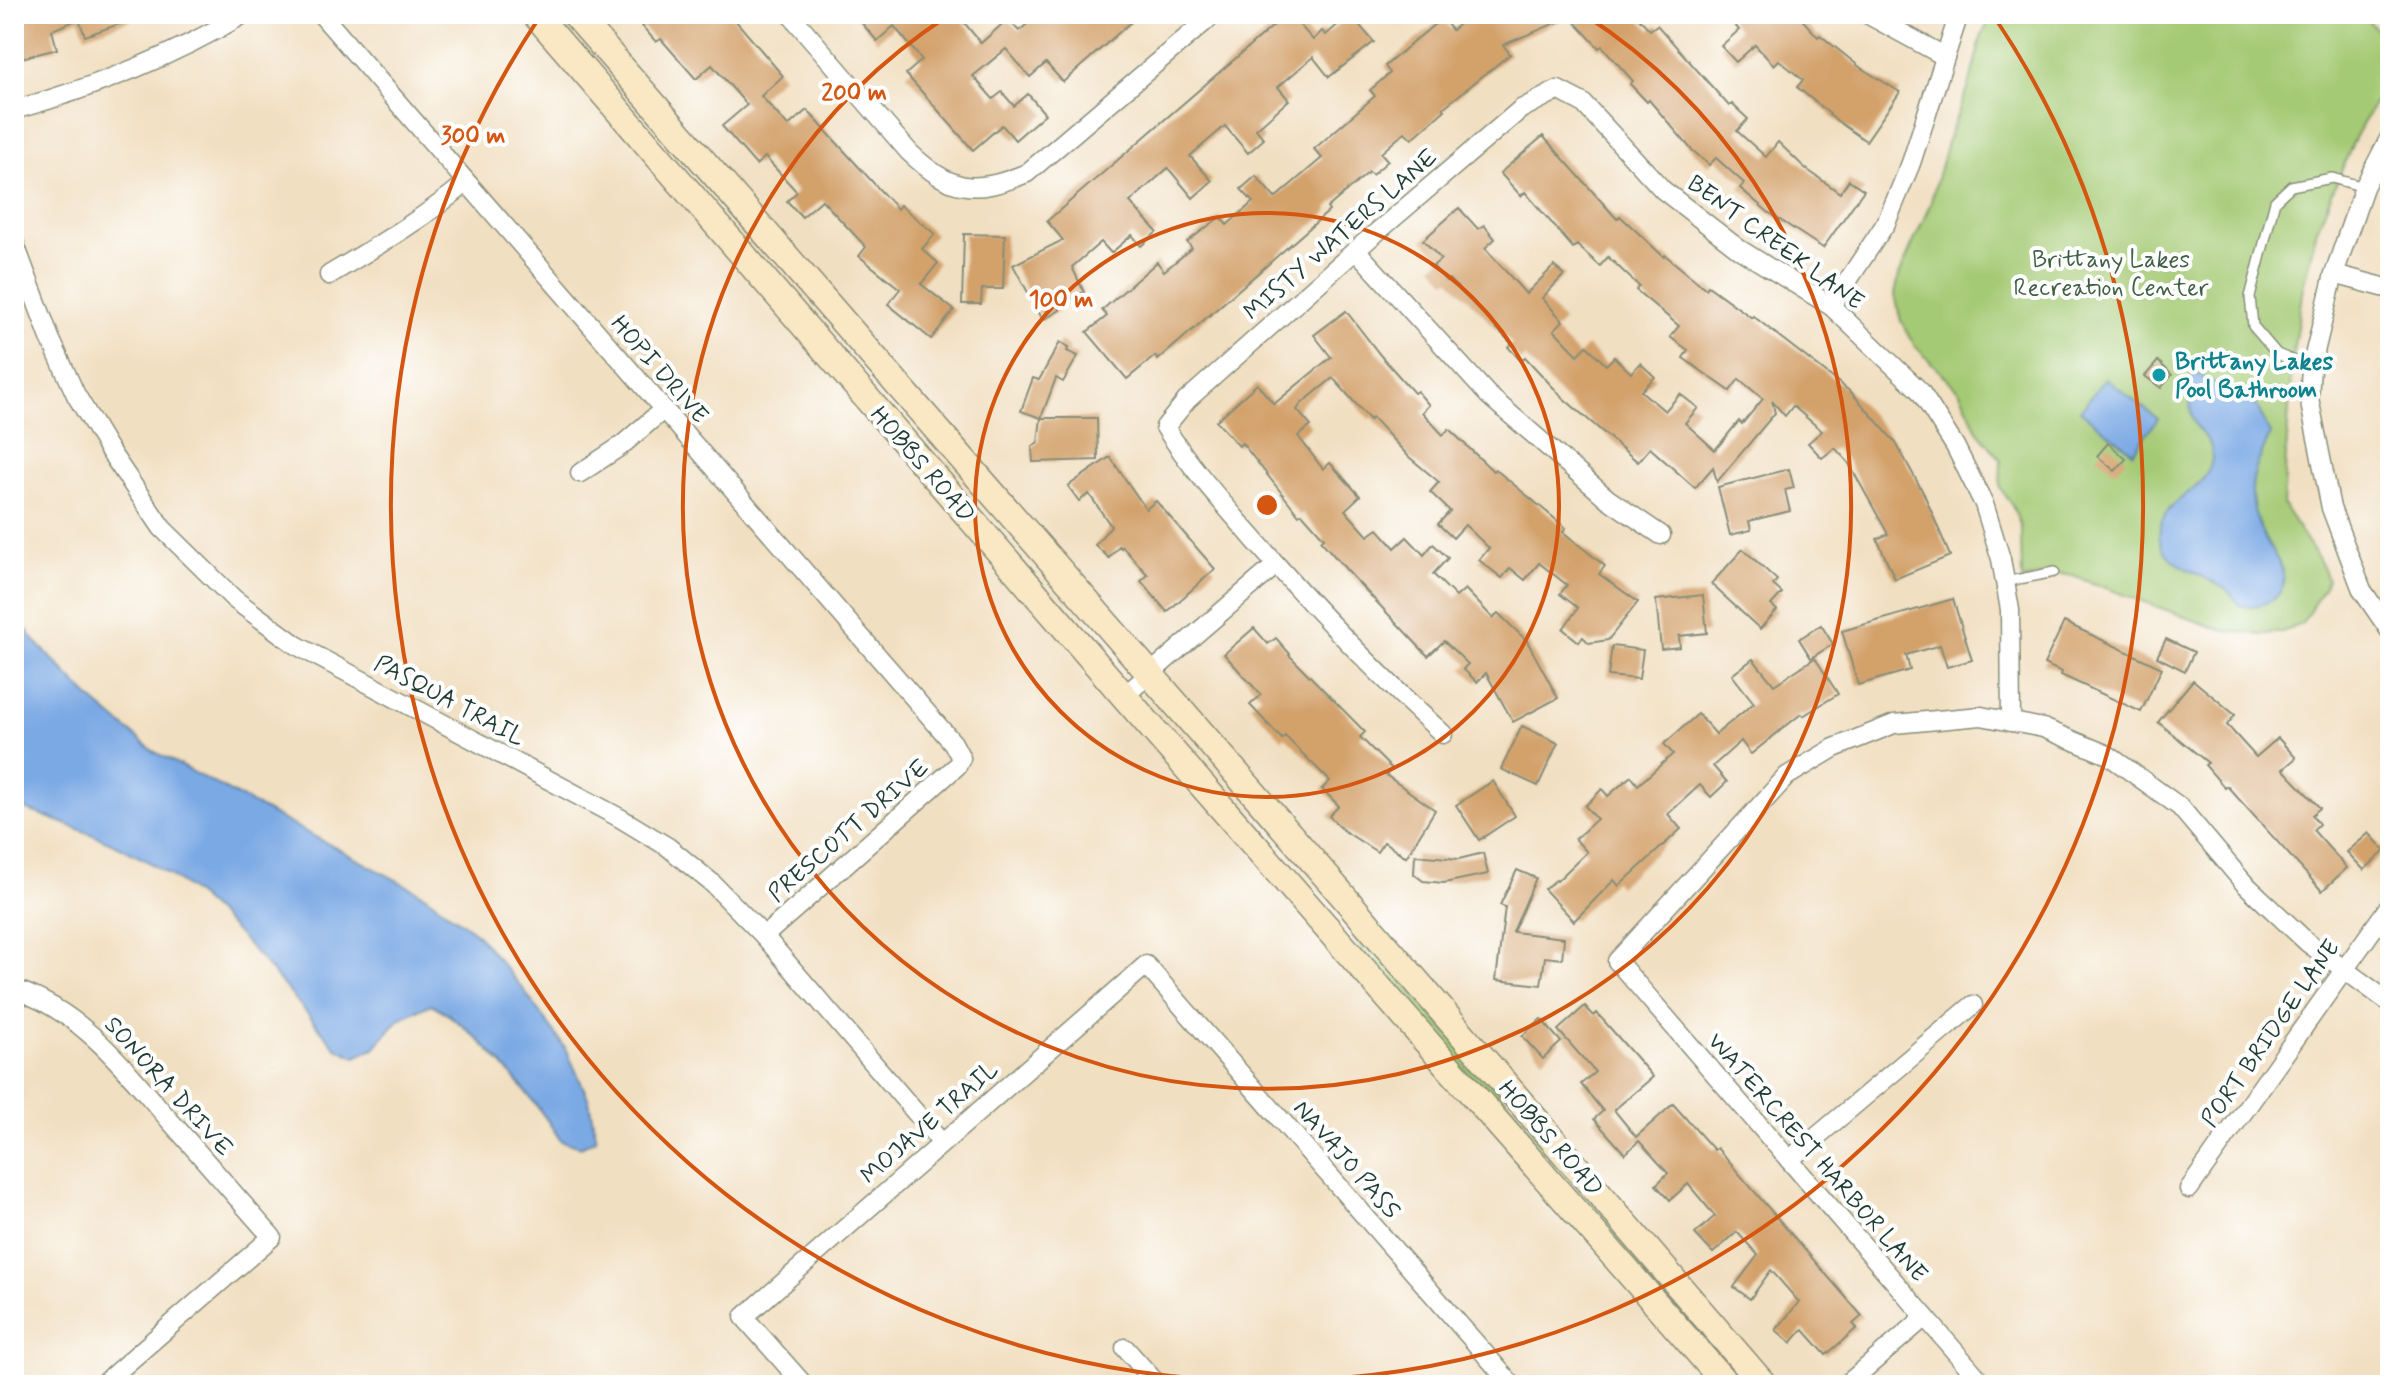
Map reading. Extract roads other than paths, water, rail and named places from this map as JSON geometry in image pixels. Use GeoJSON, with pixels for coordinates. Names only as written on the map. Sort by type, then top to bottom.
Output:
{"type":"FeatureCollection","features":[{"type":"Feature","properties":{"kind":"street"},"geometry":{"type":"LineString","coordinates":[[14,110],[123,73],[215,31],[244,14]]}},
{"type":"Feature","properties":{"kind":"street","name":"HOPI DRIVE"},"geometry":{"type":"LineString","coordinates":[[321,14],[953,743],[961,758]]}},
{"type":"Feature","properties":{"kind":"street","name":"HOBBS ROAD"},"geometry":{"type":"LineString","coordinates":[[535,14],[1124,696],[1727,1385]]}},
{"type":"Feature","properties":{"kind":"street","name":"HOBBS ROAD"},"geometry":{"type":"LineString","coordinates":[[575,14],[1338,890],[1764,1385]]}},
{"type":"Feature","properties":{"kind":"street"},"geometry":{"type":"LineString","coordinates":[[790,14],[928,170],[944,181],[978,188],[1006,182],[1027,173],[1214,14]]}},
{"type":"Feature","properties":{"kind":"street"},"geometry":{"type":"LineString","coordinates":[[1867,14],[1944,56]]}},
{"type":"Feature","properties":{"kind":"street"},"geometry":{"type":"LineString","coordinates":[[1831,306],[1886,223],[1911,163],[1959,14]]}},
{"type":"Feature","properties":{"kind":"street","name":"BENT CREEK LANE"},"geometry":{"type":"LineString","coordinates":[[1558,90],[1583,103],[1663,190],[1739,249],[1831,306],[1920,391],[1948,435],[1984,504],[2001,559],[2010,610],[2011,722]]}},
{"type":"Feature","properties":{"kind":"street","name":"MISTY WATERS LANE"},"geometry":{"type":"LineString","coordinates":[[1276,565],[1187,463],[1165,427],[1187,400],[1356,250],[1521,109],[1558,90]]}},
{"type":"Feature","properties":{"kind":"street"},"geometry":{"type":"LineString","coordinates":[[2390,137],[2364,187],[2334,274],[2311,368],[2309,398],[2331,508],[2362,590],[2390,631]]}},
{"type":"Feature","properties":{"kind":"street"},"geometry":{"type":"LineString","coordinates":[[329,275],[434,210],[466,183]]}},
{"type":"Feature","properties":{"kind":"street","name":"PASQUA TRAIL"},"geometry":{"type":"LineString","coordinates":[[14,242],[76,395],[109,450],[162,528],[234,599],[296,645],[620,818],[668,847],[712,883],[764,936],[941,1142]]}},
{"type":"Feature","properties":{"kind":"street"},"geometry":{"type":"LineString","coordinates":[[1356,250],[1488,395],[1608,499],[1661,535]]}},
{"type":"Feature","properties":{"kind":"street"},"geometry":{"type":"LineString","coordinates":[[2334,274],[2390,289]]}},
{"type":"Feature","properties":{"kind":"street"},"geometry":{"type":"LineString","coordinates":[[580,473],[621,446],[664,409]]}},
{"type":"Feature","properties":{"kind":"street"},"geometry":{"type":"LineString","coordinates":[[1124,696],[1276,565],[1377,673],[1443,734]]}},
{"type":"Feature","properties":{"kind":"street","name":"WATERCREST HARBOR LANE"},"geometry":{"type":"LineString","coordinates":[[1984,1385],[1617,961],[1787,776],[1834,748],[1894,724],[1981,716],[2011,722]]}},
{"type":"Feature","properties":{"kind":"street"},"geometry":{"type":"LineString","coordinates":[[2011,722],[2043,728],[2108,755],[2180,807],[2244,883],[2308,943],[2390,1003]]}},
{"type":"Feature","properties":{"kind":"street","name":"PRESCOTT DRIVE"},"geometry":{"type":"LineString","coordinates":[[764,936],[957,766],[961,758]]}},
{"type":"Feature","properties":{"kind":"street"},"geometry":{"type":"LineString","coordinates":[[1314,911],[1338,890]]}},
{"type":"Feature","properties":{"kind":"street","name":"PORT BRIDGE LANE"},"geometry":{"type":"LineString","coordinates":[[2189,1189],[2390,905]]}},
{"type":"Feature","properties":{"kind":"street","name":"MOJAVE TRAIL"},"geometry":{"type":"LineString","coordinates":[[804,1385],[744,1317],[1146,965]]}},
{"type":"Feature","properties":{"kind":"street","name":"NAVAJO PASS"},"geometry":{"type":"LineString","coordinates":[[1146,965],[1512,1385]]}},
{"type":"Feature","properties":{"kind":"street","name":"SONORA DRIVE"},"geometry":{"type":"LineString","coordinates":[[14,989],[36,996],[75,1020],[111,1052],[272,1237],[102,1385]]}},
{"type":"Feature","properties":{"kind":"street"},"geometry":{"type":"LineString","coordinates":[[1789,1160],[1973,1005]]}},
{"type":"Feature","properties":{"kind":"street"},"geometry":{"type":"LineString","coordinates":[[1846,1385],[1925,1317]]}},
{"type":"Feature","properties":{"kind":"street"},"geometry":{"type":"LineString","coordinates":[[1125,1348],[1158,1385]]}},
{"type":"Feature","properties":{"kind":"lane"},"geometry":{"type":"LineString","coordinates":[[2311,368],[2277,354],[2253,326],[2250,297],[2275,201],[2291,186],[2332,178],[2364,187]]}},
{"type":"Feature","properties":{"kind":"lane"},"geometry":{"type":"LineString","coordinates":[[2005,582],[2054,572]]}},
{"type":"Feature","properties":{"kind":"water"},"geometry":{"type":"Polygon","coordinates":[[[2196,372],[2211,382],[2254,400],[2270,434],[2253,478],[2252,500],[2260,527],[2281,567],[2283,583],[2277,596],[2257,605],[2241,606],[2219,585],[2182,566],[2163,549],[2160,538],[2161,524],[2166,514],[2204,477],[2212,458],[2211,446],[2191,415],[2191,377],[2196,372]]]}},
{"type":"Feature","properties":{"kind":"water"},"geometry":{"type":"Polygon","coordinates":[[[2105,378],[2158,419],[2133,452],[2080,411],[2105,378]]]}},
{"type":"Feature","properties":{"kind":"water"},"geometry":{"type":"Polygon","coordinates":[[[14,613],[35,641],[90,698],[153,751],[423,894],[476,933],[523,989],[566,1049],[589,1100],[596,1139],[581,1147],[561,1141],[536,1105],[485,1046],[448,1014],[431,1004],[399,1019],[374,1048],[356,1057],[336,1048],[246,943],[185,886],[124,849],[14,805],[14,613]]]}},
{"type":"Feature","properties":{"kind":"place","name":"Brittany Lakes Pool Bathroom"},"geometry":{"type":"Point","coordinates":[2159,375]}},
{"type":"Feature","properties":{"kind":"park label","name":"Brittany Lakes Recreation Center"},"geometry":{"type":"Point","coordinates":[2111,273]}}]}
